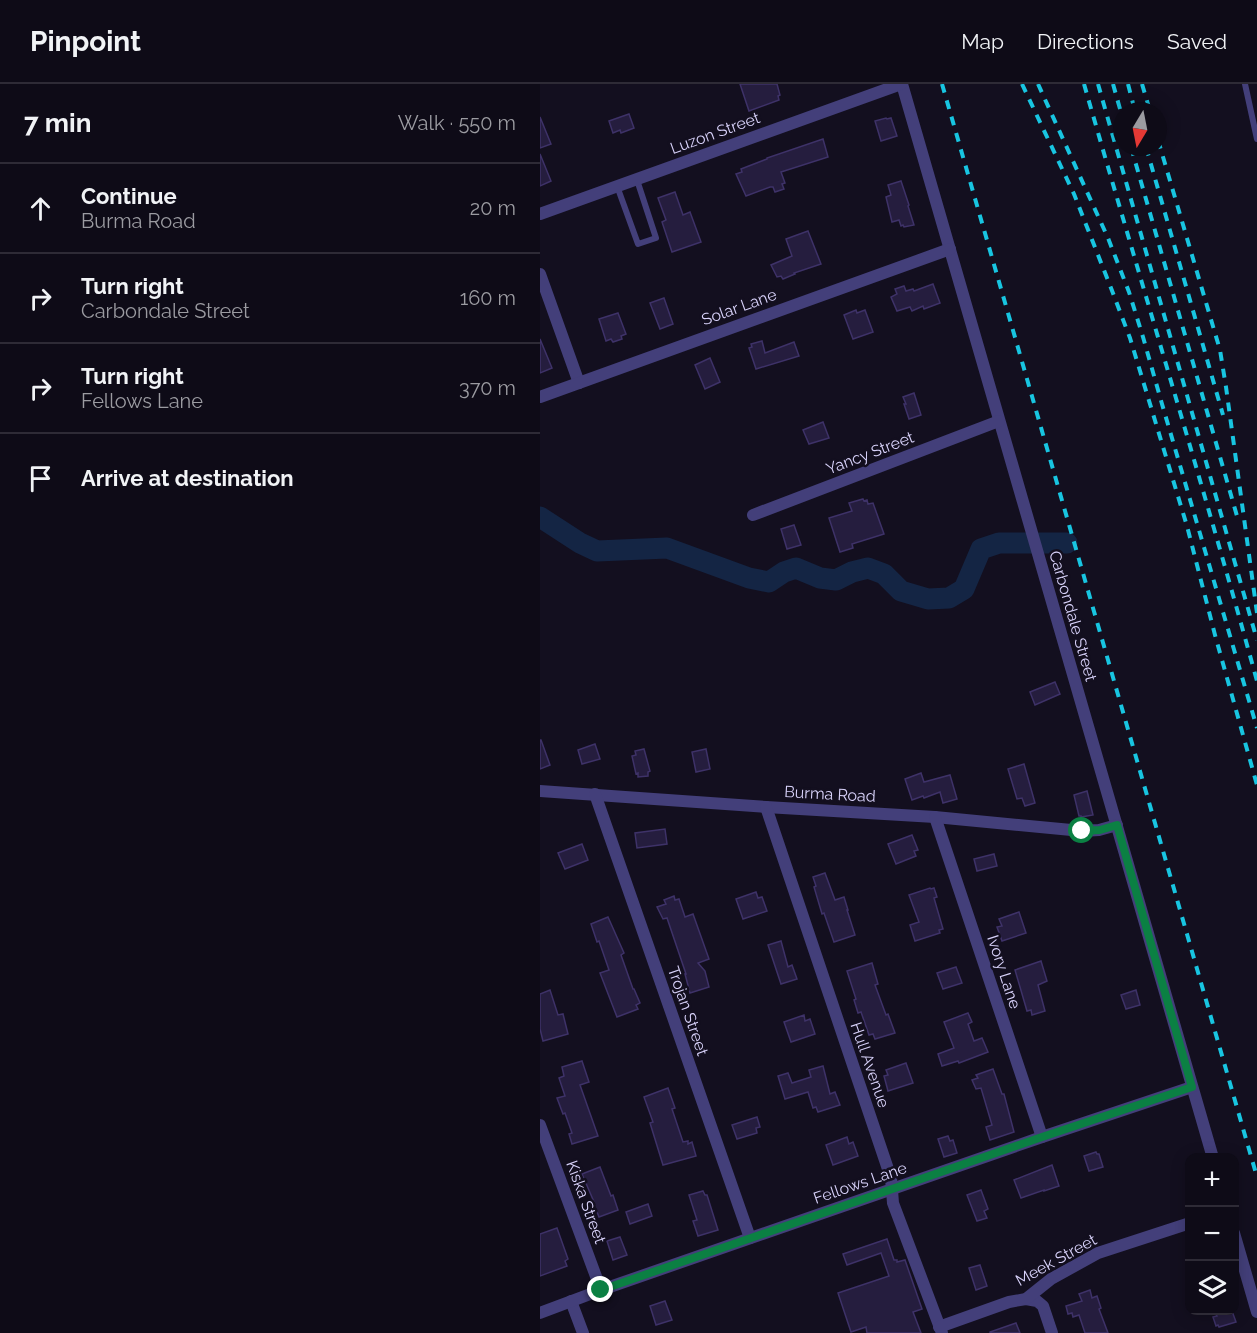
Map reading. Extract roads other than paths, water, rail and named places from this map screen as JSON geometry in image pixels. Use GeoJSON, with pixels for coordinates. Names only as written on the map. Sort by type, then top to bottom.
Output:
{"type":"FeatureCollection","features":[{"type":"Feature","properties":{"kind":"street","name":"Luzon Street"},"geometry":{"type":"LineString","coordinates":[[540,214],[901,84]]}},
{"type":"Feature","properties":{"kind":"street","name":"Carbondale Street"},"geometry":{"type":"LineString","coordinates":[[901,84],[1212,1153]]}},
{"type":"Feature","properties":{"kind":"street","name":"Solar Lane"},"geometry":{"type":"LineString","coordinates":[[540,397],[950,249]]}},
{"type":"Feature","properties":{"kind":"street"},"geometry":{"type":"LineString","coordinates":[[540,274],[579,383]]}},
{"type":"Feature","properties":{"kind":"street","name":"Yancy Street"},"geometry":{"type":"LineString","coordinates":[[753,515],[999,421]]}},
{"type":"Feature","properties":{"kind":"street","name":"Burma Road"},"geometry":{"type":"LineString","coordinates":[[540,790],[936,817],[1082,831],[1100,830],[1117,825]]}},
{"type":"Feature","properties":{"kind":"street","name":"Trojan Street"},"geometry":{"type":"LineString","coordinates":[[595,794],[750,1238]]}},
{"type":"Feature","properties":{"kind":"street","name":"Hull Avenue"},"geometry":{"type":"LineString","coordinates":[[766,807],[891,1178],[893,1203],[940,1330]]}},
{"type":"Feature","properties":{"kind":"street","name":"Ivory Lane"},"geometry":{"type":"LineString","coordinates":[[936,817],[1042,1137]]}},
{"type":"Feature","properties":{"kind":"street","name":"Fellows Lane"},"geometry":{"type":"LineString","coordinates":[[540,1313],[750,1238],[1192,1087]]}},
{"type":"Feature","properties":{"kind":"street","name":"Kiska Street"},"geometry":{"type":"LineString","coordinates":[[540,1125],[601,1290]]}},
{"type":"Feature","properties":{"kind":"street","name":"Meek Street"},"geometry":{"type":"LineString","coordinates":[[940,1330],[1009,1302],[1026,1299],[1051,1280],[1098,1253],[1185,1225]]}},
{"type":"Feature","properties":{"kind":"street"},"geometry":{"type":"LineString","coordinates":[[1239,1250],[1257,1312]]}},
{"type":"Feature","properties":{"kind":"street"},"geometry":{"type":"LineString","coordinates":[[1026,1299],[1038,1301],[1042,1306],[1052,1333]]}},
{"type":"Feature","properties":{"kind":"street"},"geometry":{"type":"LineString","coordinates":[[571,1301],[583,1333]]}},
{"type":"Feature","properties":{"kind":"lane"},"geometry":{"type":"LineString","coordinates":[[1245,84],[1257,139]]}},
{"type":"Feature","properties":{"kind":"lane"},"geometry":{"type":"LineString","coordinates":[[617,186],[638,244],[656,238],[636,179]]}},
{"type":"Feature","properties":{"kind":"waterway"},"geometry":{"type":"LineString","coordinates":[[540,517],[580,543],[597,551],[667,548],[749,578],[769,582],[784,572],[796,568],[820,578],[836,580],[852,572],[868,568],[884,574],[901,591],[928,599],[949,598],[964,589],[981,549],[999,543],[1067,543]]}},
{"type":"Feature","properties":{"kind":"railway"},"geometry":{"type":"LineString","coordinates":[[942,84],[1257,1177]]}},
{"type":"Feature","properties":{"kind":"railway"},"geometry":{"type":"LineString","coordinates":[[1022,84],[1074,194],[1130,338],[1187,526],[1257,785]]}},
{"type":"Feature","properties":{"kind":"railway"},"geometry":{"type":"LineString","coordinates":[[1038,84],[1108,238],[1129,292],[1257,728]]}},
{"type":"Feature","properties":{"kind":"railway"},"geometry":{"type":"LineString","coordinates":[[1084,84],[1257,681]]}},
{"type":"Feature","properties":{"kind":"railway"},"geometry":{"type":"LineString","coordinates":[[1098,84],[1257,640]]}},
{"type":"Feature","properties":{"kind":"railway"},"geometry":{"type":"LineString","coordinates":[[1113,84],[1118,102]]}},
{"type":"Feature","properties":{"kind":"railway"},"geometry":{"type":"LineString","coordinates":[[1128,84],[1133,102]]}},
{"type":"Feature","properties":{"kind":"railway"},"geometry":{"type":"LineString","coordinates":[[1142,84],[1147,102]]}},
{"type":"Feature","properties":{"kind":"railway"},"geometry":{"type":"LineString","coordinates":[[1134,156],[1237,516]]}},
{"type":"Feature","properties":{"kind":"railway"},"geometry":{"type":"LineString","coordinates":[[1149,156],[1223,415]]}},
{"type":"Feature","properties":{"kind":"railway"},"geometry":{"type":"LineString","coordinates":[[1163,156],[1220,350],[1257,613]]}}]}
